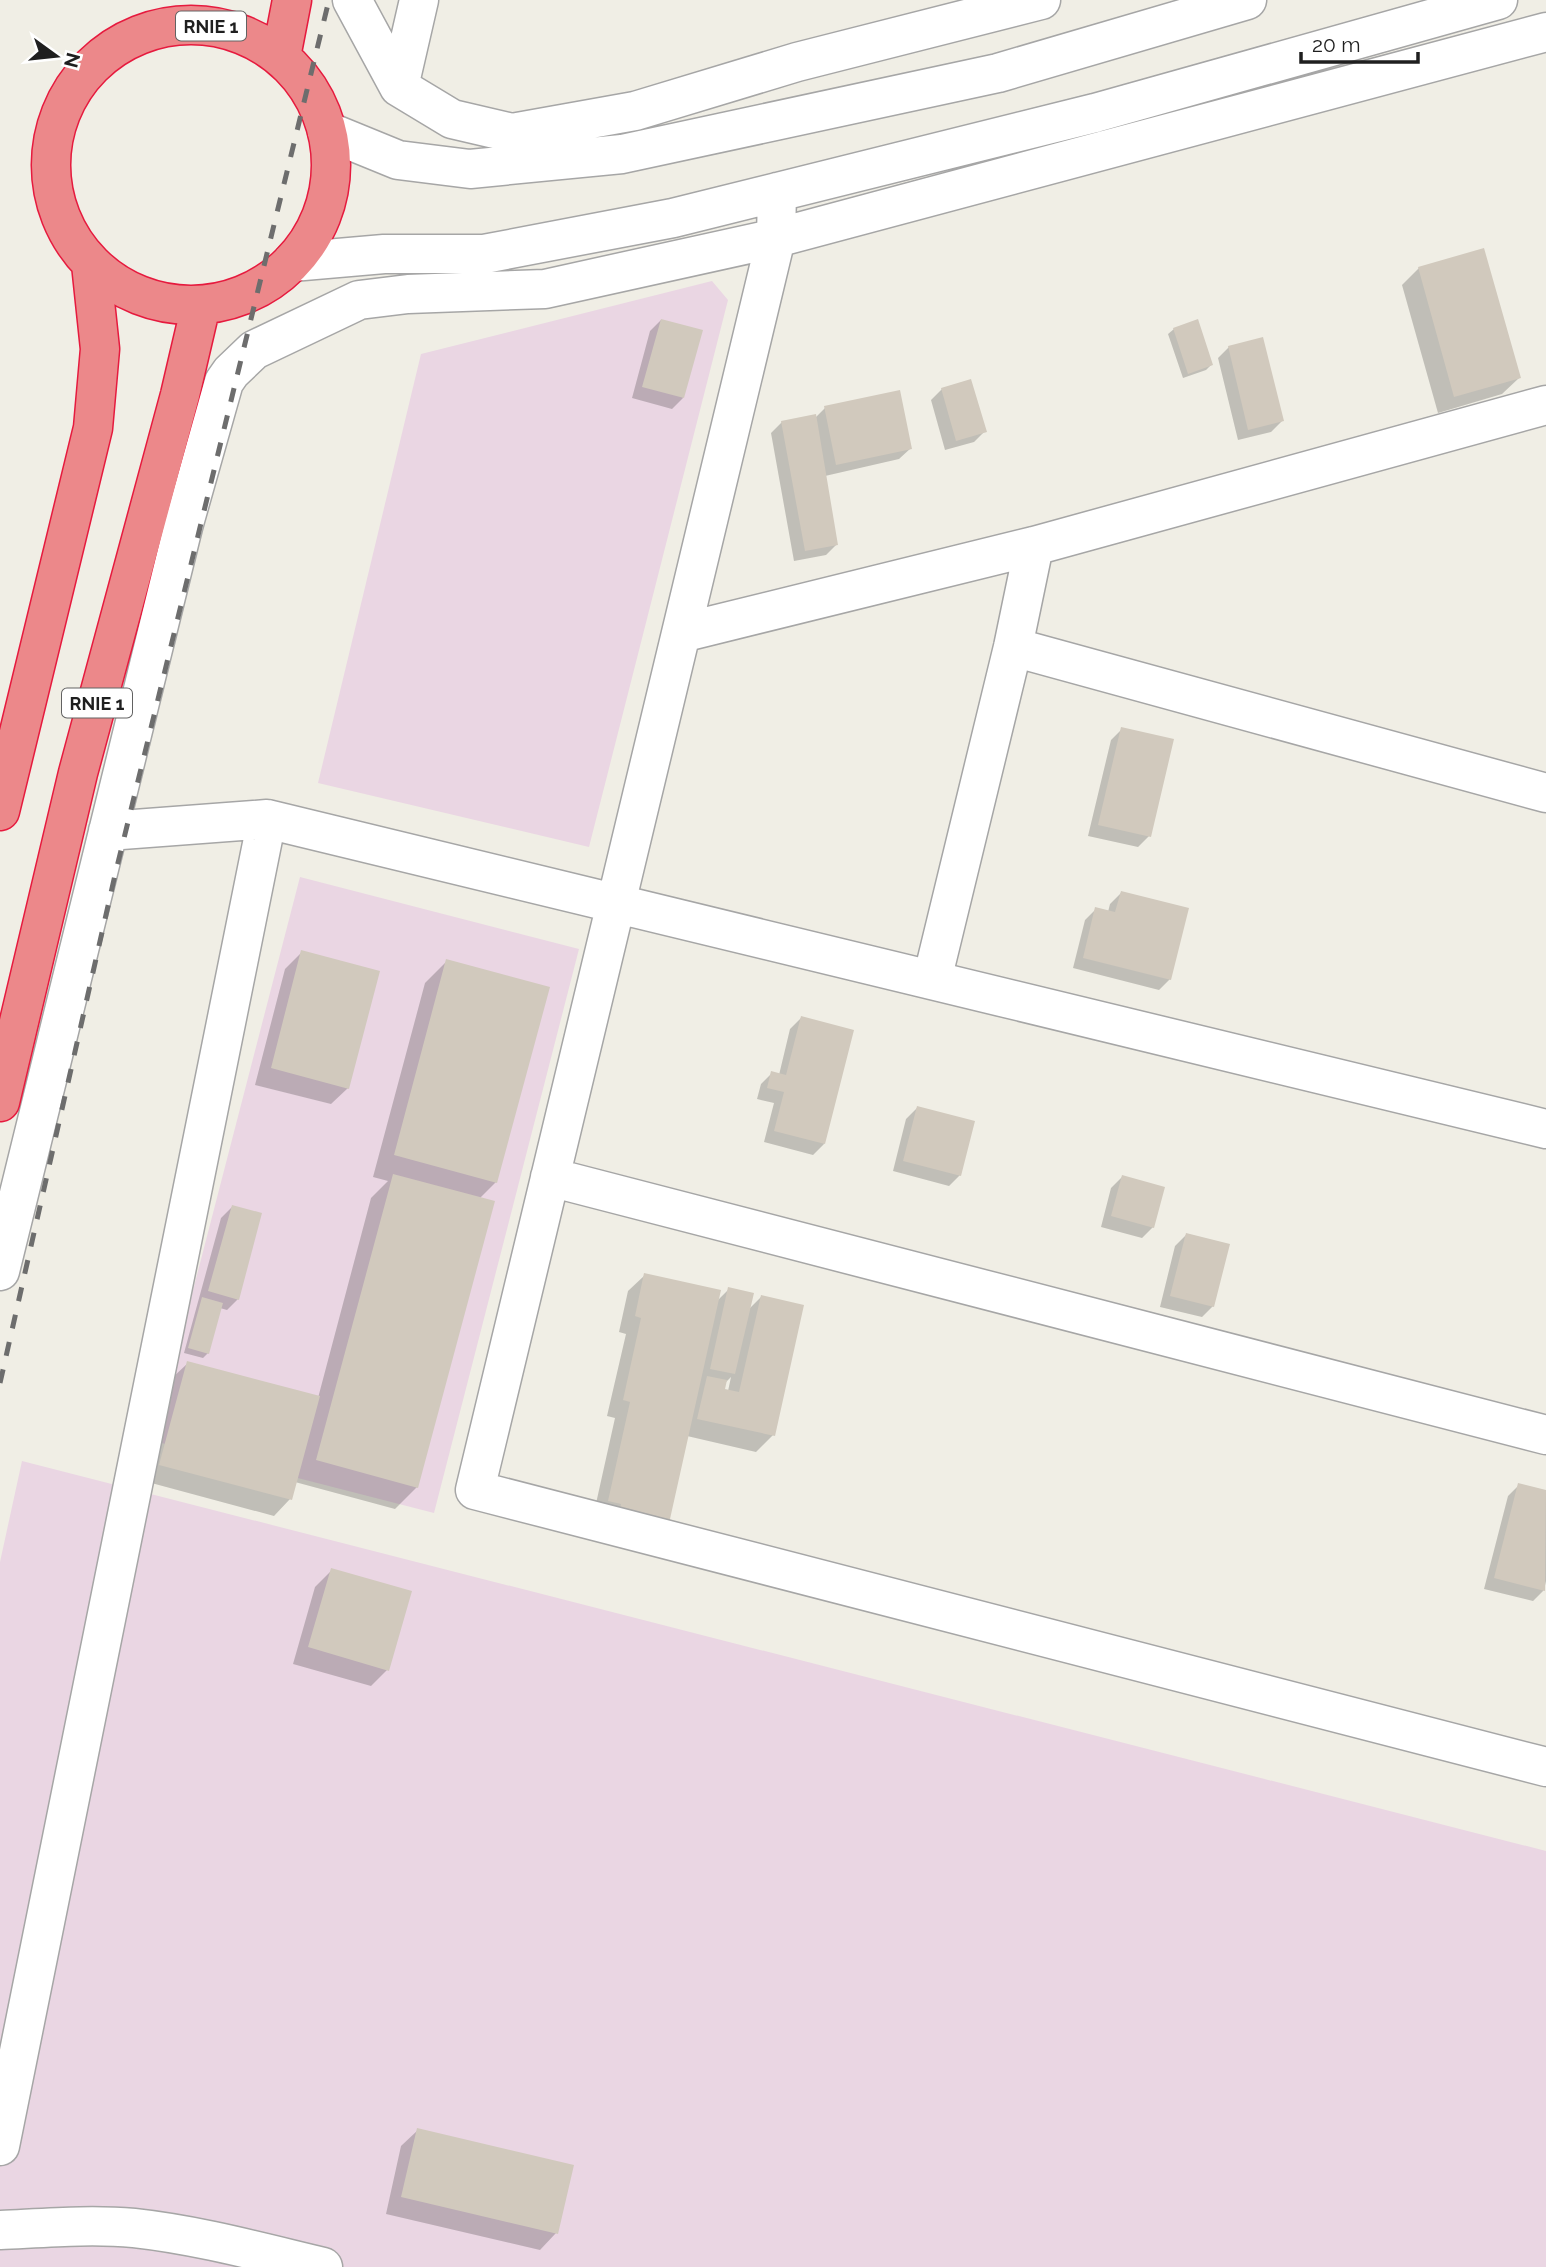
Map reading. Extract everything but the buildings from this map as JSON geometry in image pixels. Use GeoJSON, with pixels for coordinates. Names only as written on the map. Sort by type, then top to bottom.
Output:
{"type":"FeatureCollection","features":[{"type":"Feature","properties":{"kind":"highway","name":"RNIE 1"},"geometry":{"type":"LineString","coordinates":[[138,34],[161,0]]}},
{"type":"Feature","properties":{"kind":"highway"},"geometry":{"type":"LineString","coordinates":[[281,57],[292,0]]}},
{"type":"Feature","properties":{"kind":"highway","name":"RNIE 1"},"geometry":{"type":"LineString","coordinates":[[198,24],[228,28],[257,40],[281,57],[309,83],[327,131],[331,161],[329,190],[320,219],[308,242],[292,262],[257,292],[201,305],[171,304],[141,297],[114,283],[91,264],[72,240],[58,212],[52,182],[51,151],[57,121],[70,93],[88,69],[111,49],[138,34],[168,26],[198,24]]}},
{"type":"Feature","properties":{"kind":"highway"},"geometry":{"type":"LineString","coordinates":[[0,811],[93,428],[100,349],[91,264]]}},
{"type":"Feature","properties":{"kind":"highway","name":"RNIE 1"},"geometry":{"type":"LineString","coordinates":[[0,1102],[78,774],[180,395],[201,305]]}},
{"type":"Feature","properties":{"kind":"street"},"geometry":{"type":"LineString","coordinates":[[352,0],[398,88],[452,119],[512,133],[635,111],[797,62],[1041,0]]}},
{"type":"Feature","properties":{"kind":"street"},"geometry":{"type":"LineString","coordinates":[[398,88],[419,0]]}},
{"type":"Feature","properties":{"kind":"street"},"geometry":{"type":"LineString","coordinates":[[327,131],[398,160],[470,169],[622,154],[998,73],[1247,0]]}},
{"type":"Feature","properties":{"kind":"street"},"geometry":{"type":"LineString","coordinates":[[292,262],[384,254],[484,254],[673,218],[1096,113],[1498,0]]}},
{"type":"Feature","properties":{"kind":"street"},"geometry":{"type":"LineString","coordinates":[[0,1272],[183,527],[224,382],[254,350],[359,300],[408,293],[545,289],[776,238],[1546,32]]}},
{"type":"Feature","properties":{"kind":"street"},"geometry":{"type":"LineString","coordinates":[[777,192],[776,238],[475,1490],[1546,1767]]}},
{"type":"Feature","properties":{"kind":"street"},"geometry":{"type":"LineString","coordinates":[[681,633],[1034,546],[1546,405]]}},
{"type":"Feature","properties":{"kind":"street"},"geometry":{"type":"LineString","coordinates":[[932,980],[1013,647],[1034,546]]}},
{"type":"Feature","properties":{"kind":"street"},"geometry":{"type":"LineString","coordinates":[[1013,647],[1546,793]]}},
{"type":"Feature","properties":{"kind":"street"},"geometry":{"type":"LineString","coordinates":[[108,831],[267,820],[1546,1129]]}},
{"type":"Feature","properties":{"kind":"street"},"geometry":{"type":"LineString","coordinates":[[0,2146],[267,820]]}},
{"type":"Feature","properties":{"kind":"street"},"geometry":{"type":"LineString","coordinates":[[551,1177],[1546,1435]]}},
{"type":"Feature","properties":{"kind":"street"},"geometry":{"type":"LineString","coordinates":[[0,2230],[73,2226],[133,2228],[201,2238],[323,2267]]}},
{"type":"Feature","properties":{"kind":"shaded area"},"geometry":{"type":"Polygon","coordinates":[[[712,281],[728,300],[589,847],[318,783],[421,354],[712,281]]]}},
{"type":"Feature","properties":{"kind":"shaded area"},"geometry":{"type":"Polygon","coordinates":[[[300,877],[579,949],[434,1513],[154,1441],[300,877]]]}},
{"type":"Feature","properties":{"kind":"shaded area"},"geometry":{"type":"Polygon","coordinates":[[[22,1461],[1546,1851],[1546,2267],[0,2267],[0,1562],[22,1461]]]}},
{"type":"Feature","properties":{"kind":"railway"},"geometry":{"type":"LineString","coordinates":[[0,1383],[115,875],[329,0]]}}]}
